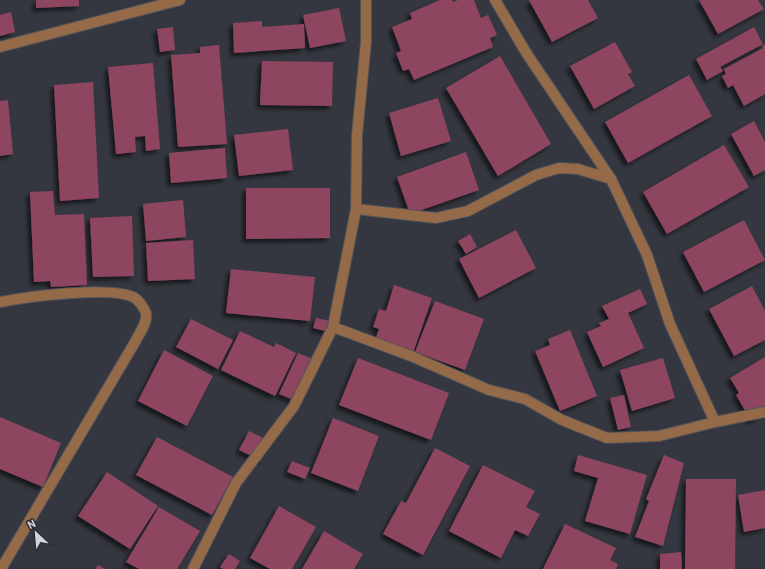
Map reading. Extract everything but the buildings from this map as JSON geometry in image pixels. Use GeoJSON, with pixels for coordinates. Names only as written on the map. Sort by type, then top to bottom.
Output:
{"type":"FeatureCollection","features":[{"type":"Feature","properties":{"kind":"street"},"geometry":{"type":"LineString","coordinates":[[0,47],[179,0]]}},
{"type":"Feature","properties":{"kind":"street"},"geometry":{"type":"LineString","coordinates":[[193,569],[236,483],[294,406],[333,327],[356,209],[357,135],[366,42],[366,0]]}},
{"type":"Feature","properties":{"kind":"street"},"geometry":{"type":"LineString","coordinates":[[495,0],[527,54],[611,179],[647,255],[670,324],[715,422]]}},
{"type":"Feature","properties":{"kind":"street"},"geometry":{"type":"LineString","coordinates":[[356,209],[436,218],[468,211],[536,175],[558,168],[578,169],[611,179]]}},
{"type":"Feature","properties":{"kind":"street"},"geometry":{"type":"LineString","coordinates":[[0,302],[80,292],[124,294],[139,302],[146,313],[145,321],[135,342],[1,569]]}},
{"type":"Feature","properties":{"kind":"street"},"geometry":{"type":"LineString","coordinates":[[333,327],[411,356],[489,390],[525,399],[562,420],[607,438],[659,436],[715,422],[765,412]]}}]}
